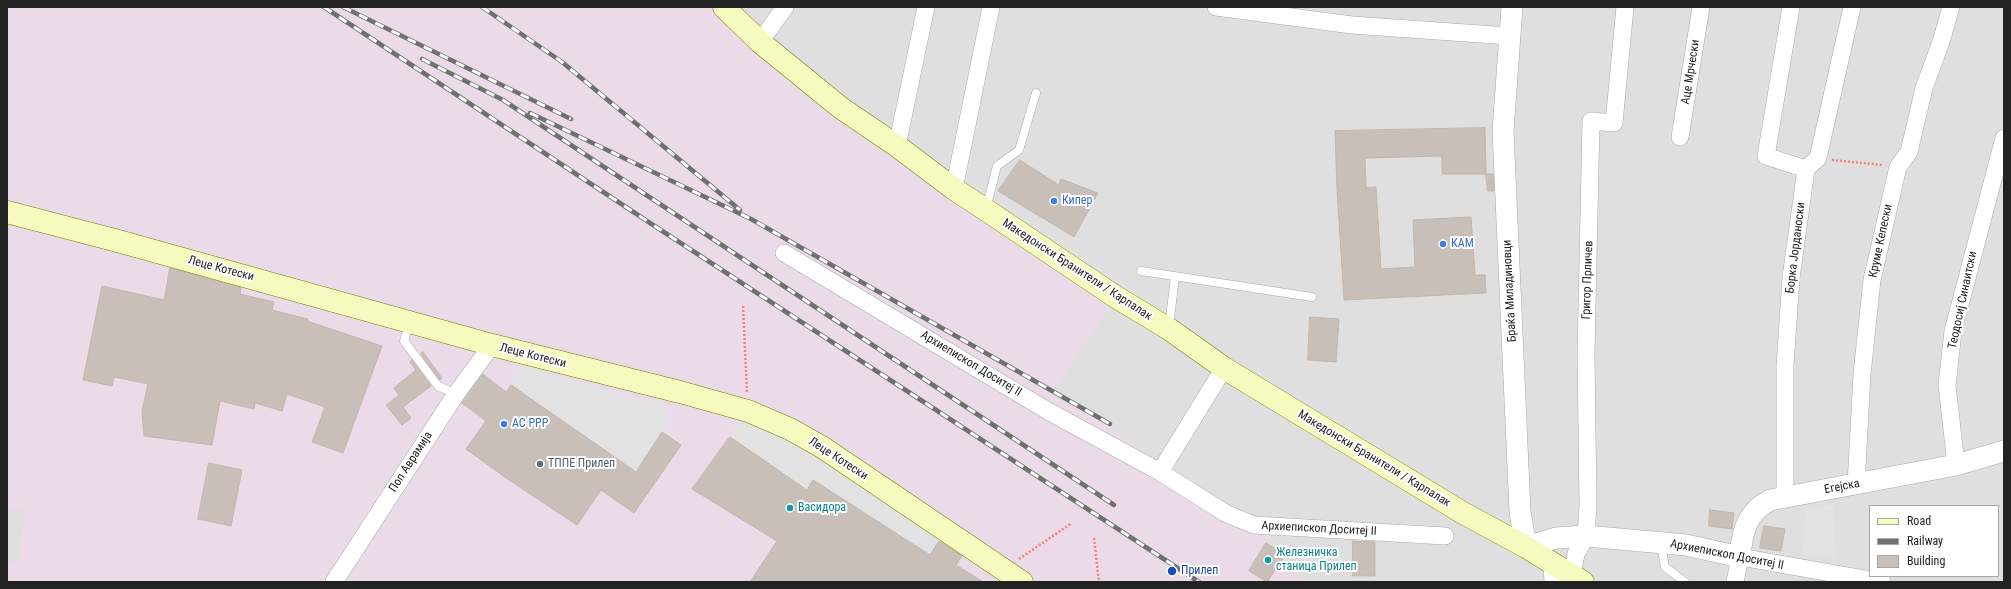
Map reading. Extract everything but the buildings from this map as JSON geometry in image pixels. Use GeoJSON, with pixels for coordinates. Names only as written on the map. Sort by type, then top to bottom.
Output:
{"type":"FeatureCollection","features":[{"type":"Feature","properties":{"kind":"main road","name":"Македонски Бранители / Карпалак"},"geometry":{"type":"LineString","coordinates":[[724,7],[760,42],[841,108],[897,146],[954,189],[1110,293],[1168,329],[1224,368],[1463,513],[1526,547],[1565,576]]}},
{"type":"Feature","properties":{"kind":"main road","name":"Леце Котески"},"geometry":{"type":"LineString","coordinates":[[7,212],[410,321],[492,345],[680,392],[748,411],[790,429],[822,447],[1022,582]]}},
{"type":"Feature","properties":{"kind":"street"},"geometry":{"type":"LineString","coordinates":[[760,42],[785,7]]}},
{"type":"Feature","properties":{"kind":"street"},"geometry":{"type":"LineString","coordinates":[[897,146],[926,7]]}},
{"type":"Feature","properties":{"kind":"street"},"geometry":{"type":"LineString","coordinates":[[954,189],[991,7]]}},
{"type":"Feature","properties":{"kind":"street"},"geometry":{"type":"LineString","coordinates":[[1216,7],[1352,25],[1509,36]]}},
{"type":"Feature","properties":{"kind":"street","name":"Браќа Миладиновци"},"geometry":{"type":"LineString","coordinates":[[1512,7],[1503,131],[1520,512],[1526,547]]}},
{"type":"Feature","properties":{"kind":"street","name":"Григор Прличев"},"geometry":{"type":"LineString","coordinates":[[1565,576],[1586,536],[1588,506],[1586,362],[1591,121],[1614,123],[1625,7]]}},
{"type":"Feature","properties":{"kind":"street","name":"Аце Мрчески"},"geometry":{"type":"LineString","coordinates":[[1680,137],[1701,7]]}},
{"type":"Feature","properties":{"kind":"street"},"geometry":{"type":"LineString","coordinates":[[1791,7],[1766,156],[1812,163]]}},
{"type":"Feature","properties":{"kind":"street","name":"Борка Јорданоски"},"geometry":{"type":"LineString","coordinates":[[1785,498],[1785,366],[1791,278],[1812,163],[1852,7]]}},
{"type":"Feature","properties":{"kind":"street","name":"Круме Кепески"},"geometry":{"type":"LineString","coordinates":[[1856,485],[1862,374],[1872,280],[1898,167],[1909,152],[1924,88],[1941,42],[1951,7]]}},
{"type":"Feature","properties":{"kind":"street","name":"Теодосиј Синаитски"},"geometry":{"type":"LineString","coordinates":[[1956,465],[1947,385],[1953,331],[1997,185],[2004,138]]}},
{"type":"Feature","properties":{"kind":"street","name":"Архиепископ Доситеј II"},"geometry":{"type":"LineString","coordinates":[[784,253],[1048,411],[1160,472],[1224,513],[1254,525],[1445,536]]}},
{"type":"Feature","properties":{"kind":"street","name":"Поп Аврамија"},"geometry":{"type":"LineString","coordinates":[[334,582],[456,394],[492,345]]}},
{"type":"Feature","properties":{"kind":"street"},"geometry":{"type":"LineString","coordinates":[[1160,472],[1224,368]]}},
{"type":"Feature","properties":{"kind":"street","name":"Егејска"},"geometry":{"type":"LineString","coordinates":[[1735,582],[1742,536],[1749,518],[1760,506],[1770,500],[1956,465],[2004,451]]}},
{"type":"Feature","properties":{"kind":"street","name":"Архиепископ Доситеј II"},"geometry":{"type":"LineString","coordinates":[[1526,547],[1556,538],[1586,536],[1686,545],[1740,557],[1882,582]]}},
{"type":"Feature","properties":{"kind":"lane"},"geometry":{"type":"LineString","coordinates":[[986,210],[997,166],[1019,150],[1036,93]]}},
{"type":"Feature","properties":{"kind":"lane"},"geometry":{"type":"LineString","coordinates":[[1141,271],[1312,298]]}},
{"type":"Feature","properties":{"kind":"lane","name":"Македонски Бранители / Карпалак"},"geometry":{"type":"LineString","coordinates":[[1168,329],[1175,277]]}},
{"type":"Feature","properties":{"kind":"lane"},"geometry":{"type":"LineString","coordinates":[[410,321],[404,341],[438,386],[456,394]]}},
{"type":"Feature","properties":{"kind":"lane"},"geometry":{"type":"LineString","coordinates":[[1661,543],[1665,567],[1685,582]]}},
{"type":"Feature","properties":{"kind":"path"},"geometry":{"type":"LineString","coordinates":[[1812,163],[1898,167]]}},
{"type":"Feature","properties":{"kind":"path"},"geometry":{"type":"LineString","coordinates":[[743,306],[748,411]]}},
{"type":"Feature","properties":{"kind":"path"},"geometry":{"type":"LineString","coordinates":[[1003,569],[1072,523]]}},
{"type":"Feature","properties":{"kind":"path"},"geometry":{"type":"LineString","coordinates":[[1094,538],[1099,582]]}},
{"type":"Feature","properties":{"kind":"shaded area"},"geometry":{"type":"Polygon","coordinates":[[[7,7],[2004,7],[2004,582],[7,582],[7,7]]]}},
{"type":"Feature","properties":{"kind":"shaded area"},"geometry":{"type":"Polygon","coordinates":[[[7,7],[724,7],[760,42],[1116,297],[1053,391],[1110,424],[1160,472],[1271,536],[1249,571],[1266,582],[7,582],[7,565],[19,560],[24,510],[7,508],[7,7]]]}},
{"type":"Feature","properties":{"kind":"shaded area"},"geometry":{"type":"Polygon","coordinates":[[[524,365],[629,398],[663,404],[672,422],[662,432],[636,472],[511,385],[524,365]]]}},
{"type":"Feature","properties":{"kind":"shaded area"},"geometry":{"type":"Polygon","coordinates":[[[748,411],[947,530],[930,555],[814,480],[806,492],[795,482],[730,437],[748,411]]]}},
{"type":"Feature","properties":{"kind":"shaded area"},"geometry":{"type":"Polygon","coordinates":[[[1833,505],[1836,558],[1802,554],[1806,510],[1833,505]]]}},
{"type":"Feature","properties":{"kind":"shaded area"},"geometry":{"type":"Polygon","coordinates":[[[1278,565],[1309,582],[1267,582],[1278,565]]]}},
{"type":"Feature","properties":{"kind":"railway"},"geometry":{"type":"LineString","coordinates":[[324,7],[647,221],[1199,582]]}},
{"type":"Feature","properties":{"kind":"railway"},"geometry":{"type":"LineString","coordinates":[[343,7],[571,119]]}},
{"type":"Feature","properties":{"kind":"railway"},"geometry":{"type":"LineString","coordinates":[[482,7],[562,62],[740,210]]}},
{"type":"Feature","properties":{"kind":"railway"},"geometry":{"type":"LineString","coordinates":[[422,59],[503,100],[1114,505]]}},
{"type":"Feature","properties":{"kind":"railway"},"geometry":{"type":"LineString","coordinates":[[530,113],[751,219],[1110,424]]}},
{"type":"Feature","properties":{"kind":"place","name":"Кипер"},"geometry":{"type":"Point","coordinates":[1054,201]}},
{"type":"Feature","properties":{"kind":"place","name":"КАМ"},"geometry":{"type":"Point","coordinates":[1443,244]}},
{"type":"Feature","properties":{"kind":"place","name":"АС РРР"},"geometry":{"type":"Point","coordinates":[504,424]}},
{"type":"Feature","properties":{"kind":"place","name":"ТППЕ Прилеп"},"geometry":{"type":"Point","coordinates":[540,464]}},
{"type":"Feature","properties":{"kind":"place","name":"Васидора"},"geometry":{"type":"Point","coordinates":[790,508]}},
{"type":"Feature","properties":{"kind":"place","name":"Железничка станица Прилеп"},"geometry":{"type":"Point","coordinates":[1268,560]}},
{"type":"Feature","properties":{"kind":"place","name":"Прилеп"},"geometry":{"type":"Point","coordinates":[1172,571]}}]}
